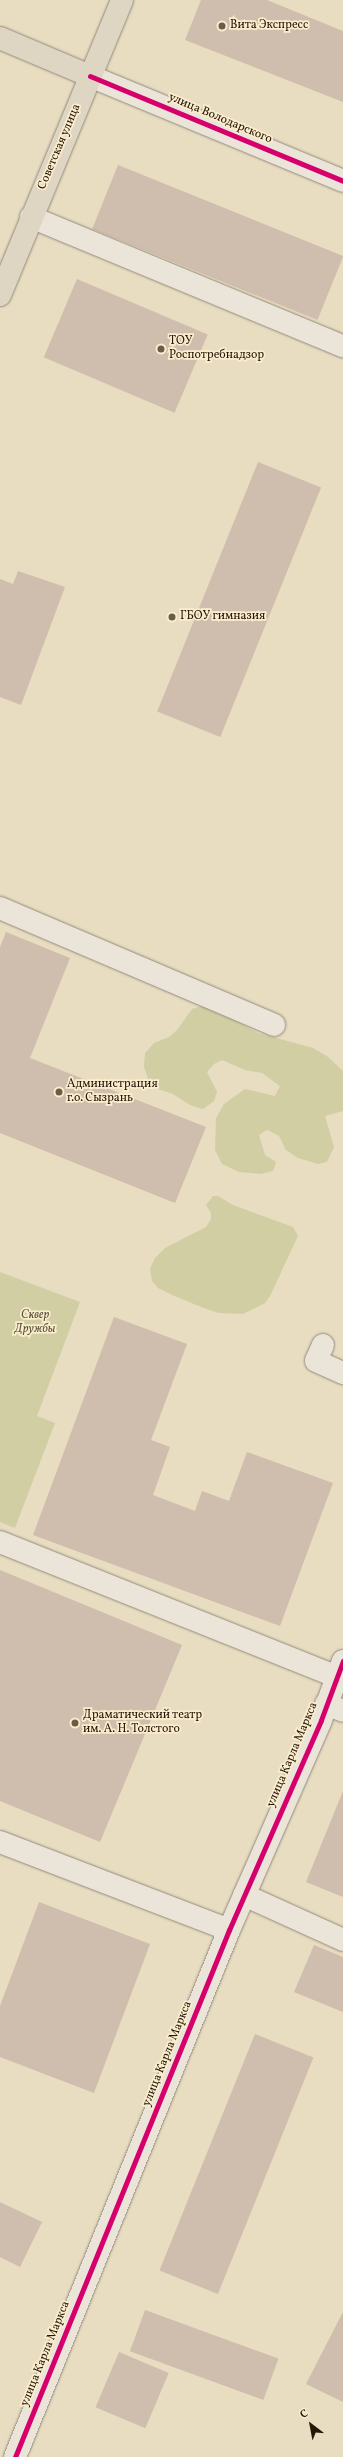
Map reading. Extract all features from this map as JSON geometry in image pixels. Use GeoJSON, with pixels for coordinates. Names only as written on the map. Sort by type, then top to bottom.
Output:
{"type":"FeatureCollection","features":[{"type":"Feature","properties":{"kind":"main road","name":"Советская улица"},"geometry":{"type":"LineString","coordinates":[[0,295],[122,0]]}},
{"type":"Feature","properties":{"kind":"main road","name":"улица Володарского"},"geometry":{"type":"LineString","coordinates":[[0,38],[90,76]]}},
{"type":"Feature","properties":{"kind":"street","name":"улица Володарского"},"geometry":{"type":"LineString","coordinates":[[90,76],[343,181]]}},
{"type":"Feature","properties":{"kind":"street"},"geometry":{"type":"LineString","coordinates":[[31,218],[343,346]]}},
{"type":"Feature","properties":{"kind":"street"},"geometry":{"type":"LineString","coordinates":[[0,908],[274,1025]]}},
{"type":"Feature","properties":{"kind":"street"},"geometry":{"type":"LineString","coordinates":[[323,1345],[316,1360],[343,1373]]}},
{"type":"Feature","properties":{"kind":"street"},"geometry":{"type":"LineString","coordinates":[[0,1542],[340,1669]]}},
{"type":"Feature","properties":{"kind":"street","name":"улица Карла Маркса"},"geometry":{"type":"LineString","coordinates":[[15,2457],[244,1895],[335,1708],[340,1669]]}},
{"type":"Feature","properties":{"kind":"street"},"geometry":{"type":"LineString","coordinates":[[0,1842],[230,1930]]}},
{"type":"Feature","properties":{"kind":"street"},"geometry":{"type":"LineString","coordinates":[[244,1895],[343,1940]]}},
{"type":"Feature","properties":{"kind":"green space"},"geometry":{"type":"Polygon","coordinates":[[[206,1005],[258,1033],[313,1048],[328,1057],[343,1071],[343,1111],[325,1116],[334,1147],[327,1162],[318,1164],[298,1158],[286,1150],[279,1136],[267,1130],[259,1135],[265,1155],[276,1162],[273,1171],[261,1174],[239,1172],[222,1164],[215,1150],[216,1118],[224,1104],[245,1089],[275,1096],[280,1086],[262,1073],[245,1070],[222,1060],[214,1064],[207,1072],[217,1092],[214,1101],[203,1109],[190,1105],[173,1094],[151,1087],[144,1067],[145,1053],[154,1043],[169,1037],[177,1030],[192,1009],[206,1005]]]}},
{"type":"Feature","properties":{"kind":"green space"},"geometry":{"type":"Polygon","coordinates":[[[213,1196],[218,1196],[233,1205],[293,1227],[298,1236],[270,1296],[265,1303],[243,1314],[219,1313],[206,1309],[158,1288],[152,1281],[150,1269],[155,1258],[165,1248],[206,1227],[211,1219],[211,1213],[206,1205],[213,1196]]]}},
{"type":"Feature","properties":{"kind":"green space","name":"Сквер Дружбы"},"geometry":{"type":"Polygon","coordinates":[[[0,1272],[80,1302],[37,1416],[55,1423],[15,1528],[0,1522],[0,1272]]]}},
{"type":"Feature","properties":{"kind":"building"},"geometry":{"type":"Polygon","coordinates":[[[201,0],[267,0],[343,31],[343,102],[185,40],[201,0]]]}},
{"type":"Feature","properties":{"kind":"building"},"geometry":{"type":"Polygon","coordinates":[[[118,165],[343,256],[317,320],[92,229],[118,165]]]}},
{"type":"Feature","properties":{"kind":"building"},"geometry":{"type":"Polygon","coordinates":[[[77,279],[208,334],[174,413],[44,357],[77,279]]]}},
{"type":"Feature","properties":{"kind":"building"},"geometry":{"type":"Polygon","coordinates":[[[258,462],[321,487],[220,737],[157,711],[258,462]]]}},
{"type":"Feature","properties":{"kind":"building"},"geometry":{"type":"Polygon","coordinates":[[[18,571],[65,587],[21,705],[0,697],[0,579],[13,584],[18,571]]]}},
{"type":"Feature","properties":{"kind":"building","name":"Администрация г.о. Сызрань"},"geometry":{"type":"Polygon","coordinates":[[[6,932],[70,958],[30,1058],[206,1127],[175,1203],[0,1133],[0,947],[6,932]]]}},
{"type":"Feature","properties":{"kind":"building"},"geometry":{"type":"Polygon","coordinates":[[[114,1317],[187,1344],[151,1440],[170,1447],[153,1495],[195,1511],[202,1491],[229,1501],[247,1452],[333,1483],[280,1626],[33,1535],[114,1317]]]}},
{"type":"Feature","properties":{"kind":"building","name":"Драматический театр им. А. Н. Толстого"},"geometry":{"type":"Polygon","coordinates":[[[0,1570],[182,1645],[100,1842],[0,1801],[0,1570]]]}},
{"type":"Feature","properties":{"kind":"building"},"geometry":{"type":"Polygon","coordinates":[[[343,1791],[343,1897],[306,1882],[343,1791]]]}},
{"type":"Feature","properties":{"kind":"building"},"geometry":{"type":"Polygon","coordinates":[[[39,1902],[150,1944],[94,2093],[0,2057],[0,2006],[39,1902]]]}},
{"type":"Feature","properties":{"kind":"building"},"geometry":{"type":"Polygon","coordinates":[[[314,1945],[343,1957],[343,2012],[294,1992],[314,1945]]]}},
{"type":"Feature","properties":{"kind":"building"},"geometry":{"type":"Polygon","coordinates":[[[255,2034],[313,2058],[218,2294],[159,2270],[255,2034]]]}},
{"type":"Feature","properties":{"kind":"building"},"geometry":{"type":"Polygon","coordinates":[[[0,2202],[42,2222],[20,2267],[0,2257],[0,2202]]]}},
{"type":"Feature","properties":{"kind":"building"},"geometry":{"type":"Polygon","coordinates":[[[145,2310],[278,2359],[263,2400],[130,2351],[145,2310]]]}},
{"type":"Feature","properties":{"kind":"building"},"geometry":{"type":"Polygon","coordinates":[[[343,2312],[343,2402],[306,2384],[343,2312]]]}},
{"type":"Feature","properties":{"kind":"building"},"geometry":{"type":"Polygon","coordinates":[[[119,2352],[169,2373],[145,2428],[96,2407],[119,2352]]]}},
{"type":"Feature","properties":{"kind":"cycle path"},"geometry":{"type":"LineString","coordinates":[[90,76],[343,181]]}},
{"type":"Feature","properties":{"kind":"cycle path"},"geometry":{"type":"LineString","coordinates":[[15,2457],[229,1930],[321,1720],[343,1661]]}},
{"type":"Feature","properties":{"kind":"place","name":"Вита Экспресс"},"geometry":{"type":"Point","coordinates":[222,26]}},
{"type":"Feature","properties":{"kind":"place","name":"ТОУ Роспотребнадзор"},"geometry":{"type":"Point","coordinates":[161,349]}},
{"type":"Feature","properties":{"kind":"place","name":"ГБОУ гимназия"},"geometry":{"type":"Point","coordinates":[172,617]}},
{"type":"Feature","properties":{"kind":"place","name":"Администрация г.о. Сызрань"},"geometry":{"type":"Point","coordinates":[59,1092]}},
{"type":"Feature","properties":{"kind":"place","name":"Драматический театр им. А. Н. Толстого"},"geometry":{"type":"Point","coordinates":[75,1723]}}]}
